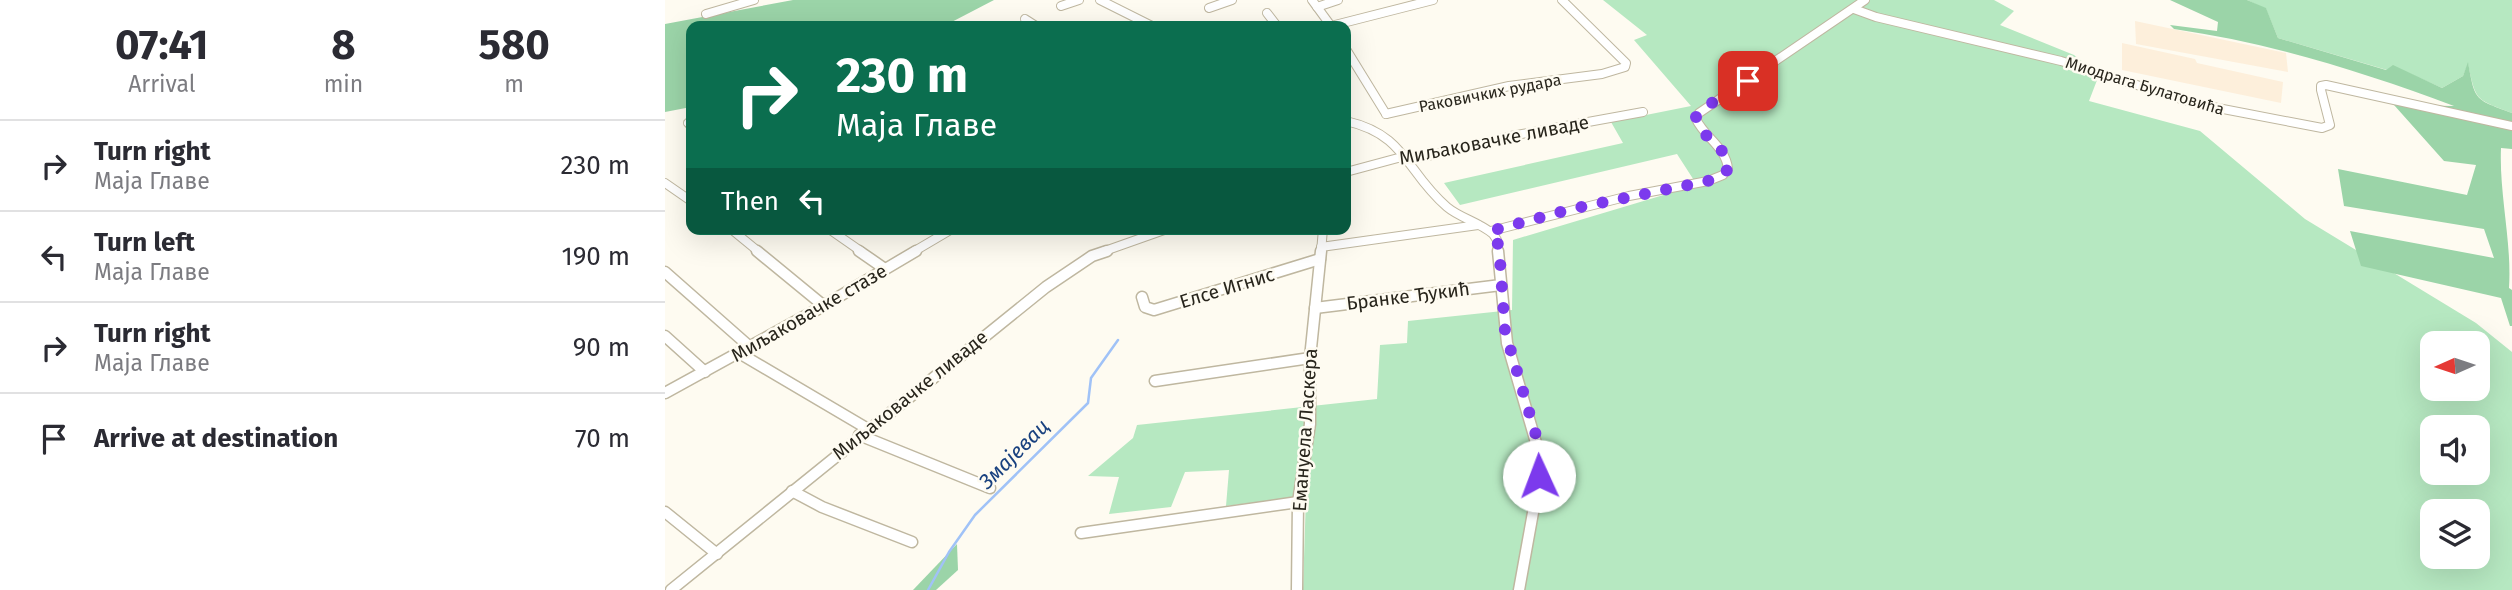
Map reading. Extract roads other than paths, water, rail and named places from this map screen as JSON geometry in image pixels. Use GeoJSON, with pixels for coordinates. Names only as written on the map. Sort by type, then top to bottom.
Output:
{"type":"FeatureCollection","features":[{"type":"Feature","properties":{"kind":"street"},"geometry":{"type":"LineString","coordinates":[[706,14],[754,0]]}},
{"type":"Feature","properties":{"kind":"street"},"geometry":{"type":"LineString","coordinates":[[1061,6],[1079,0]]}},
{"type":"Feature","properties":{"kind":"street"},"geometry":{"type":"LineString","coordinates":[[1100,0],[1142,21]]}},
{"type":"Feature","properties":{"kind":"street"},"geometry":{"type":"LineString","coordinates":[[1209,8],[1232,0]]}},
{"type":"Feature","properties":{"kind":"street"},"geometry":{"type":"LineString","coordinates":[[1311,0],[1327,21]]}},
{"type":"Feature","properties":{"kind":"street"},"geometry":{"type":"LineString","coordinates":[[1317,7],[1338,0]]}},
{"type":"Feature","properties":{"kind":"street"},"geometry":{"type":"LineString","coordinates":[[1351,21],[1433,0]]}},
{"type":"Feature","properties":{"kind":"street","name":"Раковичких рудара"},"geometry":{"type":"LineString","coordinates":[[1386,114],[1522,84],[1602,74],[1625,67],[1626,63],[1562,0]]}},
{"type":"Feature","properties":{"kind":"street"},"geometry":{"type":"LineString","coordinates":[[1491,231],[1571,209],[1693,184],[1723,175],[1728,169],[1728,160],[1723,150],[1699,127],[1696,119],[1699,113],[1865,0]]}},
{"type":"Feature","properties":{"kind":"street","name":"Миодрага Булатовића"},"geometry":{"type":"LineString","coordinates":[[1854,9],[1876,18],[2061,61],[2197,104],[2322,128],[2330,125],[2321,90],[2321,86],[2326,85],[2512,126]]}},
{"type":"Feature","properties":{"kind":"street"},"geometry":{"type":"LineString","coordinates":[[1267,13],[1273,21]]}},
{"type":"Feature","properties":{"kind":"street"},"geometry":{"type":"LineString","coordinates":[[1351,57],[1386,114],[1373,127]]}},
{"type":"Feature","properties":{"kind":"street","name":"Миљаковачке ливаде"},"geometry":{"type":"LineString","coordinates":[[1351,171],[1385,161],[1424,157],[1511,136],[1643,112]]}},
{"type":"Feature","properties":{"kind":"street"},"geometry":{"type":"LineString","coordinates":[[1351,122],[1373,127],[1391,139],[1435,197],[1458,216],[1491,231],[1499,246],[1509,352],[1531,417],[1539,453],[1534,507],[1520,590]]}},
{"type":"Feature","properties":{"kind":"street"},"geometry":{"type":"LineString","coordinates":[[665,183],[686,198]]}},
{"type":"Feature","properties":{"kind":"street"},"geometry":{"type":"LineString","coordinates":[[1321,247],[1478,225]]}},
{"type":"Feature","properties":{"kind":"street"},"geometry":{"type":"LineString","coordinates":[[738,235],[824,306]]}},
{"type":"Feature","properties":{"kind":"street"},"geometry":{"type":"LineString","coordinates":[[837,235],[885,269]]}},
{"type":"Feature","properties":{"kind":"street","name":"Миљаковачке стазе"},"geometry":{"type":"LineString","coordinates":[[665,393],[824,306],[942,235]]}},
{"type":"Feature","properties":{"kind":"street","name":"Миљаковачке ливаде"},"geometry":{"type":"LineString","coordinates":[[671,590],[1022,304],[1072,268],[1107,250],[1150,235]]}},
{"type":"Feature","properties":{"kind":"street","name":"Емануела Ласкера"},"geometry":{"type":"LineString","coordinates":[[1297,590],[1298,502],[1310,424],[1310,358],[1322,235]]}},
{"type":"Feature","properties":{"kind":"street","name":"Елсе Игнис"},"geometry":{"type":"LineString","coordinates":[[1142,297],[1145,307],[1154,310],[1320,259]]}},
{"type":"Feature","properties":{"kind":"street"},"geometry":{"type":"LineString","coordinates":[[665,272],[750,347]]}},
{"type":"Feature","properties":{"kind":"street","name":"Бранке Ђукић"},"geometry":{"type":"LineString","coordinates":[[1315,307],[1501,285]]}},
{"type":"Feature","properties":{"kind":"street"},"geometry":{"type":"LineString","coordinates":[[665,336],[705,372]]}},
{"type":"Feature","properties":{"kind":"street"},"geometry":{"type":"LineString","coordinates":[[739,353],[864,432],[990,488]]}},
{"type":"Feature","properties":{"kind":"street"},"geometry":{"type":"LineString","coordinates":[[1155,381],[1310,358]]}},
{"type":"Feature","properties":{"kind":"street"},"geometry":{"type":"LineString","coordinates":[[792,491],[822,508],[912,542]]}},
{"type":"Feature","properties":{"kind":"street"},"geometry":{"type":"LineString","coordinates":[[1081,533],[1298,502]]}},
{"type":"Feature","properties":{"kind":"street"},"geometry":{"type":"LineString","coordinates":[[665,512],[717,554]]}},
{"type":"Feature","properties":{"kind":"waterway","name":"Змајевац"},"geometry":{"type":"LineString","coordinates":[[928,590],[949,552],[975,515],[1088,403],[1091,378],[1118,340]]}}]}
